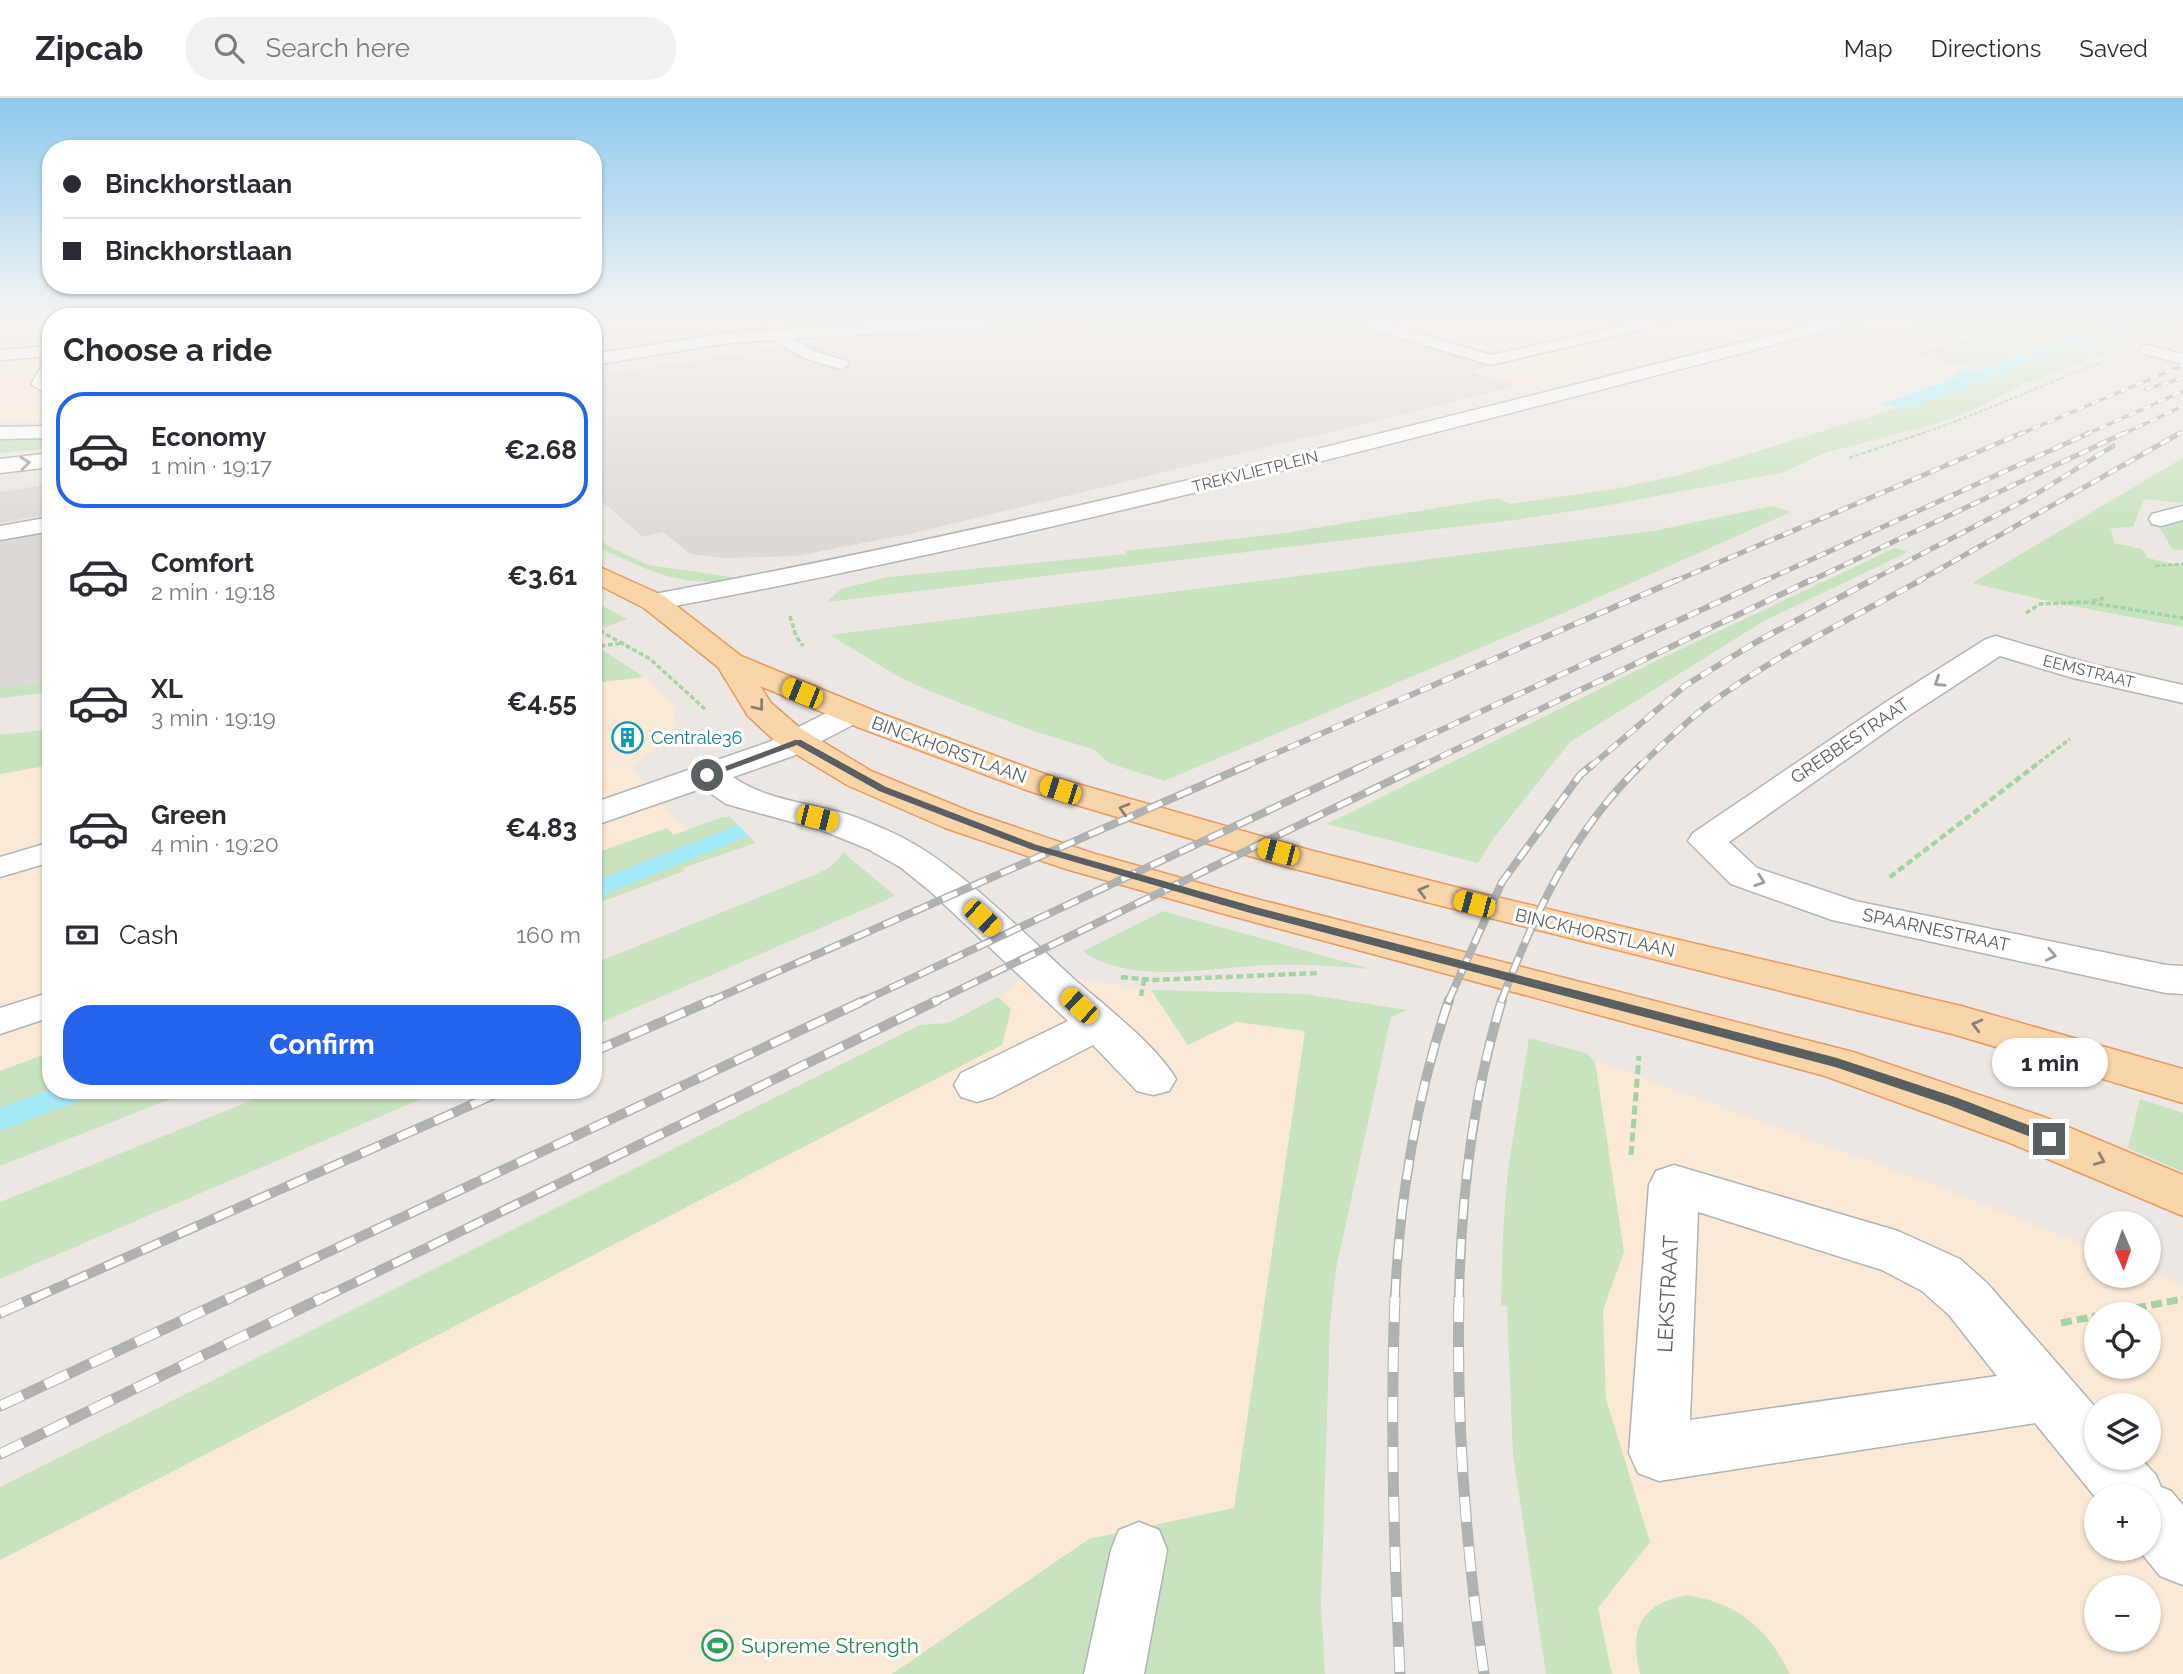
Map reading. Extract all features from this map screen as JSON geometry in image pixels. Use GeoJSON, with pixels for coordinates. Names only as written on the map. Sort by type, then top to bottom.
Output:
{"type":"FeatureCollection","features":[{"type":"Feature","properties":{"kind":"main road","name":"BINCKHORSTLAAN"},"geometry":{"type":"LineString","coordinates":[[602,576],[654,602],[730,662],[851,713],[1041,784],[1176,824],[1474,904],[1961,1021],[2183,1086]]}},
{"type":"Feature","properties":{"kind":"main road","name":"BINCKHORSTLAAN"},"geometry":{"type":"LineString","coordinates":[[730,662],[759,709],[778,727],[780,749],[1034,847],[1243,907],[1837,1063],[2027,1129],[2183,1196]]}},
{"type":"Feature","properties":{"kind":"street","name":"TREKVLIETPLEIN"},"geometry":{"type":"LineString","coordinates":[[654,602],[852,566],[1170,493],[1564,393]]}},
{"type":"Feature","properties":{"kind":"street"},"geometry":{"type":"LineString","coordinates":[[0,433],[42,432]]}},
{"type":"Feature","properties":{"kind":"street"},"geometry":{"type":"LineString","coordinates":[[0,466],[42,461]]}},
{"type":"Feature","properties":{"kind":"street"},"geometry":{"type":"LineString","coordinates":[[0,533],[42,526]]}},
{"type":"Feature","properties":{"kind":"street","name":"EEMSTRAAT"},"geometry":{"type":"LineString","coordinates":[[1996,645],[2084,672],[2183,694]]}},
{"type":"Feature","properties":{"kind":"street","name":"GREBBESTRAAT"},"geometry":{"type":"LineString","coordinates":[[1706,841],[1897,709],[1996,645]]}},
{"type":"Feature","properties":{"kind":"street","name":"BINCKHORSTLAAN"},"geometry":{"type":"LineString","coordinates":[[602,812],[780,749],[851,713]]}},
{"type":"Feature","properties":{"kind":"street"},"geometry":{"type":"LineString","coordinates":[[707,775],[738,797],[834,822],[881,841],[913,859],[944,883],[1098,1024],[1153,1079]]}},
{"type":"Feature","properties":{"kind":"street","name":"SPAARNESTRAAT"},"geometry":{"type":"LineString","coordinates":[[1706,841],[1744,876],[1846,911],[2166,979],[2183,980]]}},
{"type":"Feature","properties":{"kind":"street"},"geometry":{"type":"LineString","coordinates":[[977,1085],[1098,1024]]}},
{"type":"Feature","properties":{"kind":"street"},"geometry":{"type":"LineString","coordinates":[[1674,1185],[1898,1253],[1941,1275],[1968,1299],[2084,1438]]}},
{"type":"Feature","properties":{"kind":"street","name":"LEKSTRAAT"},"geometry":{"type":"LineString","coordinates":[[1674,1185],[1659,1453],[2047,1395]]}},
{"type":"Feature","properties":{"kind":"street"},"geometry":{"type":"LineString","coordinates":[[2111,1470],[2124,1484]]}},
{"type":"Feature","properties":{"kind":"street"},"geometry":{"type":"LineString","coordinates":[[2161,1527],[2183,1553]]}},
{"type":"Feature","properties":{"kind":"lane"},"geometry":{"type":"LineString","coordinates":[[0,867],[42,855]]}},
{"type":"Feature","properties":{"kind":"lane"},"geometry":{"type":"LineString","coordinates":[[0,1021],[42,1007]]}},
{"type":"Feature","properties":{"kind":"lane"},"geometry":{"type":"LineString","coordinates":[[1114,1674],[1139,1550]]}},
{"type":"Feature","properties":{"kind":"path"},"geometry":{"type":"LineString","coordinates":[[1849,458],[1972,417],[2027,393]]}},
{"type":"Feature","properties":{"kind":"path"},"geometry":{"type":"LineString","coordinates":[[2155,566],[2183,564]]}},
{"type":"Feature","properties":{"kind":"path"},"geometry":{"type":"LineString","coordinates":[[1996,645],[1998,631],[2040,604],[2087,602],[2105,598]]}},
{"type":"Feature","properties":{"kind":"path"},"geometry":{"type":"LineString","coordinates":[[2087,602],[2183,618]]}},
{"type":"Feature","properties":{"kind":"path"},"geometry":{"type":"LineString","coordinates":[[2149,605],[2154,613]]}},
{"type":"Feature","properties":{"kind":"path"},"geometry":{"type":"LineString","coordinates":[[602,631],[650,659],[722,725],[780,749]]}},
{"type":"Feature","properties":{"kind":"path"},"geometry":{"type":"LineString","coordinates":[[602,646],[624,643]]}},
{"type":"Feature","properties":{"kind":"path"},"geometry":{"type":"LineString","coordinates":[[1846,911],[2070,739]]}},
{"type":"Feature","properties":{"kind":"path"},"geometry":{"type":"LineString","coordinates":[[1144,979],[1331,974]]}},
{"type":"Feature","properties":{"kind":"path"},"geometry":{"type":"LineString","coordinates":[[1639,1048],[1629,1174],[1674,1185]]}},
{"type":"Feature","properties":{"kind":"path"},"geometry":{"type":"LineString","coordinates":[[2161,1303],[2183,1299]]}},
{"type":"Feature","properties":{"kind":"shaded area"},"geometry":{"type":"Polygon","coordinates":[[[0,393],[42,393],[42,420],[0,420],[0,393]]]}},
{"type":"Feature","properties":{"kind":"shaded area"},"geometry":{"type":"Polygon","coordinates":[[[602,393],[1490,393],[914,533],[797,556],[723,558],[690,554],[663,532],[643,537],[602,502],[602,393]]]}},
{"type":"Feature","properties":{"kind":"shaded area"},"geometry":{"type":"Polygon","coordinates":[[[42,485],[42,516],[0,523],[0,492],[42,485]]]}},
{"type":"Feature","properties":{"kind":"shaded area"},"geometry":{"type":"Polygon","coordinates":[[[42,534],[42,684],[0,688],[0,541],[42,534]]]}},
{"type":"Feature","properties":{"kind":"shaded area"},"geometry":{"type":"Polygon","coordinates":[[[644,677],[678,708],[674,713],[675,720],[669,734],[649,754],[629,767],[686,830],[673,835],[667,828],[602,851],[602,682],[644,677]]]}},
{"type":"Feature","properties":{"kind":"shaded area"},"geometry":{"type":"Polygon","coordinates":[[[42,751],[42,1055],[0,1071],[0,756],[42,751]]]}},
{"type":"Feature","properties":{"kind":"shaded area"},"geometry":{"type":"Polygon","coordinates":[[[1047,963],[1065,977],[1151,990],[1188,1045],[1236,1022],[1305,1030],[1234,1508],[1089,1539],[892,1674],[0,1674],[0,1560],[1001,1045],[1011,1009],[998,997],[1047,963]]]}},
{"type":"Feature","properties":{"kind":"shaded area"},"geometry":{"type":"Polygon","coordinates":[[[1595,1061],[1945,1189],[2084,1245],[2084,1288],[2161,1288],[2161,1277],[2183,1286],[2183,1674],[1600,1674],[1572,1549],[1595,1061]]]}},
{"type":"Feature","properties":{"kind":"green space"},"geometry":{"type":"Polygon","coordinates":[[[1954,393],[2006,393],[1939,423],[1824,453],[1784,472],[1598,507],[1514,520],[827,602],[841,589],[888,577],[1126,554],[1126,551],[1285,533],[1497,498],[1511,504],[1614,489],[1681,475],[1897,408],[1954,393]]]}},
{"type":"Feature","properties":{"kind":"green space"},"geometry":{"type":"Polygon","coordinates":[[[42,437],[42,449],[0,453],[0,439],[42,437]]]}},
{"type":"Feature","properties":{"kind":"green space"},"geometry":{"type":"Polygon","coordinates":[[[2183,458],[2183,503],[2144,499],[2133,527],[2111,528],[2114,543],[2142,549],[2148,558],[2183,566],[2183,627],[2052,602],[1972,583],[2183,458]]]}},
{"type":"Feature","properties":{"kind":"green space"},"geometry":{"type":"Polygon","coordinates":[[[1772,506],[1791,512],[1563,613],[1164,781],[1109,763],[1095,750],[1034,731],[937,694],[899,677],[830,635],[1653,531],[1772,506]]]}},
{"type":"Feature","properties":{"kind":"green space"},"geometry":{"type":"Polygon","coordinates":[[[2153,516],[2183,520],[2183,550],[2172,549],[2153,516]]]}},
{"type":"Feature","properties":{"kind":"green space"},"geometry":{"type":"Polygon","coordinates":[[[602,542],[649,565],[738,578],[697,581],[646,569],[602,549],[602,542]]]}},
{"type":"Feature","properties":{"kind":"green space"},"geometry":{"type":"Polygon","coordinates":[[[1895,548],[1908,552],[1762,622],[1570,742],[1492,840],[1478,863],[1327,824],[1662,658],[1895,548]]]}},
{"type":"Feature","properties":{"kind":"green space"},"geometry":{"type":"Polygon","coordinates":[[[602,606],[627,619],[606,627],[602,625],[602,606]]]}},
{"type":"Feature","properties":{"kind":"green space"},"geometry":{"type":"Polygon","coordinates":[[[602,650],[644,677],[602,682],[602,650]]]}},
{"type":"Feature","properties":{"kind":"green space"},"geometry":{"type":"Polygon","coordinates":[[[42,684],[42,693],[0,698],[0,688],[42,684]]]}},
{"type":"Feature","properties":{"kind":"green space"},"geometry":{"type":"Polygon","coordinates":[[[42,730],[42,767],[0,774],[0,735],[42,730]]]}},
{"type":"Feature","properties":{"kind":"green space"},"geometry":{"type":"Polygon","coordinates":[[[723,817],[730,817],[738,825],[602,878],[602,851],[667,828],[673,835],[723,817]]]}},
{"type":"Feature","properties":{"kind":"green space"},"geometry":{"type":"Polygon","coordinates":[[[749,836],[755,843],[683,868],[684,871],[602,902],[602,895],[749,836]]]}},
{"type":"Feature","properties":{"kind":"green space"},"geometry":{"type":"Polygon","coordinates":[[[843,852],[895,896],[602,1022],[602,960],[818,873],[843,852]]]}},
{"type":"Feature","properties":{"kind":"green space"},"geometry":{"type":"Polygon","coordinates":[[[1163,911],[1371,969],[1281,965],[1198,971],[1148,971],[1102,962],[1083,951],[1163,911]]]}},
{"type":"Feature","properties":{"kind":"green space"},"geometry":{"type":"Polygon","coordinates":[[[1151,990],[1305,994],[1407,1010],[1391,1017],[1336,1269],[1330,1324],[1321,1605],[1325,1674],[892,1674],[1089,1539],[1234,1508],[1305,1031],[1236,1022],[1188,1045],[1151,990]]]}},
{"type":"Feature","properties":{"kind":"green space"},"geometry":{"type":"Polygon","coordinates":[[[998,997],[1011,1009],[1002,1045],[0,1560],[0,1487],[920,1025],[948,1023],[998,997]]]}},
{"type":"Feature","properties":{"kind":"green space"},"geometry":{"type":"Polygon","coordinates":[[[1529,1038],[1586,1053],[1595,1061],[1624,1252],[1603,1310],[1606,1399],[1650,1542],[1598,1608],[1612,1674],[1546,1674],[1513,1455],[1507,1306],[1501,1305],[1503,1232],[1508,1170],[1529,1038]]]}},
{"type":"Feature","properties":{"kind":"green space"},"geometry":{"type":"Polygon","coordinates":[[[42,1055],[42,1092],[0,1108],[0,1071],[42,1055]]]}},
{"type":"Feature","properties":{"kind":"green space"},"geometry":{"type":"Polygon","coordinates":[[[83,1099],[170,1099],[0,1166],[0,1131],[83,1099]]]}},
{"type":"Feature","properties":{"kind":"green space"},"geometry":{"type":"Polygon","coordinates":[[[256,1099],[421,1099],[0,1279],[0,1202],[256,1099]]]}},
{"type":"Feature","properties":{"kind":"green space"},"geometry":{"type":"Polygon","coordinates":[[[2140,1099],[2183,1113],[2183,1172],[2128,1148],[2140,1099]]]}},
{"type":"Feature","properties":{"kind":"green space"},"geometry":{"type":"Polygon","coordinates":[[[1687,1595],[1722,1605],[1749,1620],[1771,1643],[1790,1674],[1640,1674],[1636,1644],[1642,1621],[1658,1605],[1687,1595]]]}},
{"type":"Feature","properties":{"kind":"water"},"geometry":{"type":"Polygon","coordinates":[[[1914,393],[1954,393],[1904,408],[1882,404],[1914,393]]]}},
{"type":"Feature","properties":{"kind":"water"},"geometry":{"type":"Polygon","coordinates":[[[738,825],[749,836],[602,895],[602,878],[738,825]]]}},
{"type":"Feature","properties":{"kind":"water"},"geometry":{"type":"Polygon","coordinates":[[[42,1092],[42,1099],[83,1099],[0,1131],[0,1108],[42,1092]]]}},
{"type":"Feature","properties":{"kind":"railway"},"geometry":{"type":"LineString","coordinates":[[2018,435],[2118,393]]}},
{"type":"Feature","properties":{"kind":"railway"},"geometry":{"type":"LineString","coordinates":[[2085,435],[2180,393]]}},
{"type":"Feature","properties":{"kind":"railway"},"geometry":{"type":"LineString","coordinates":[[2121,435],[2183,406]]}},
{"type":"Feature","properties":{"kind":"railway"},"geometry":{"type":"LineString","coordinates":[[2177,435],[2183,432]]}},
{"type":"Feature","properties":{"kind":"railway"},"geometry":{"type":"LineString","coordinates":[[1673,582],[2022,433]]}},
{"type":"Feature","properties":{"kind":"railway"},"geometry":{"type":"LineString","coordinates":[[1762,582],[2089,433]]}},
{"type":"Feature","properties":{"kind":"railway"},"geometry":{"type":"LineString","coordinates":[[1808,582],[2124,433]]}},
{"type":"Feature","properties":{"kind":"railway"},"geometry":{"type":"LineString","coordinates":[[1917,582],[2180,433]]}},
{"type":"Feature","properties":{"kind":"railway"},"geometry":{"type":"LineString","coordinates":[[1868,582],[2033,496],[2113,446]]}},
{"type":"Feature","properties":{"kind":"railway"},"geometry":{"type":"LineString","coordinates":[[1244,767],[1677,580]]}},
{"type":"Feature","properties":{"kind":"railway"},"geometry":{"type":"LineString","coordinates":[[1361,767],[1766,580]]}},
{"type":"Feature","properties":{"kind":"railway"},"geometry":{"type":"LineString","coordinates":[[1419,767],[1811,580]]}},
{"type":"Feature","properties":{"kind":"railway"},"geometry":{"type":"LineString","coordinates":[[1590,767],[1686,685],[1758,641],[1872,580]]}},
{"type":"Feature","properties":{"kind":"railway"},"geometry":{"type":"LineString","coordinates":[[1640,766],[1689,720],[1732,688],[1812,639],[1921,580]]}},
{"type":"Feature","properties":{"kind":"railway"},"geometry":{"type":"LineString","coordinates":[[708,1002],[1248,765]]}},
{"type":"Feature","properties":{"kind":"railway"},"geometry":{"type":"LineString","coordinates":[[861,1002],[1365,765]]}},
{"type":"Feature","properties":{"kind":"railway"},"geometry":{"type":"LineString","coordinates":[[934,1002],[1423,765]]}},
{"type":"Feature","properties":{"kind":"railway"},"geometry":{"type":"LineString","coordinates":[[1448,1002],[1502,882],[1580,775],[1592,765]]}},
{"type":"Feature","properties":{"kind":"railway"},"geometry":{"type":"LineString","coordinates":[[1501,1002],[1527,937],[1557,876],[1594,818],[1640,766]]}},
{"type":"Feature","properties":{"kind":"railway"},"geometry":{"type":"LineString","coordinates":[[602,1048],[712,1000]]}},
{"type":"Feature","properties":{"kind":"railway"},"geometry":{"type":"LineString","coordinates":[[228,1299],[865,1000]]}},
{"type":"Feature","properties":{"kind":"railway"},"geometry":{"type":"LineString","coordinates":[[321,1299],[938,1000]]}},
{"type":"Feature","properties":{"kind":"railway"},"geometry":{"type":"LineString","coordinates":[[1395,1299],[1405,1186],[1419,1110],[1449,1000]]}},
{"type":"Feature","properties":{"kind":"railway"},"geometry":{"type":"LineString","coordinates":[[1459,1299],[1462,1223],[1470,1148],[1483,1073],[1502,1000]]}},
{"type":"Feature","properties":{"kind":"railway"},"geometry":{"type":"LineString","coordinates":[[32,1299],[485,1099]]}},
{"type":"Feature","properties":{"kind":"railway"},"geometry":{"type":"LineString","coordinates":[[0,1313],[36,1297]]}},
{"type":"Feature","properties":{"kind":"railway"},"geometry":{"type":"LineString","coordinates":[[0,1406],[232,1297]]}},
{"type":"Feature","properties":{"kind":"railway"},"geometry":{"type":"LineString","coordinates":[[0,1454],[324,1297]]}},
{"type":"Feature","properties":{"kind":"railway"},"geometry":{"type":"LineString","coordinates":[[1395,1297],[1393,1485],[1400,1674]]}},
{"type":"Feature","properties":{"kind":"railway"},"geometry":{"type":"LineString","coordinates":[[1459,1297],[1459,1391],[1464,1486],[1484,1674]]}},
{"type":"Feature","properties":{"kind":"place","name":"Centrale36"},"geometry":{"type":"Point","coordinates":[628,738]}},
{"type":"Feature","properties":{"kind":"place","name":"Supreme Strength"},"geometry":{"type":"Point","coordinates":[718,1646]}},
{"type":"Feature","properties":{"kind":"route"},"geometry":{"type":"LineString","coordinates":[[707,775],[798,742],[883,789],[1034,847],[1254,910],[1786,1048],[1953,1101],[2049,1139]]}}]}
